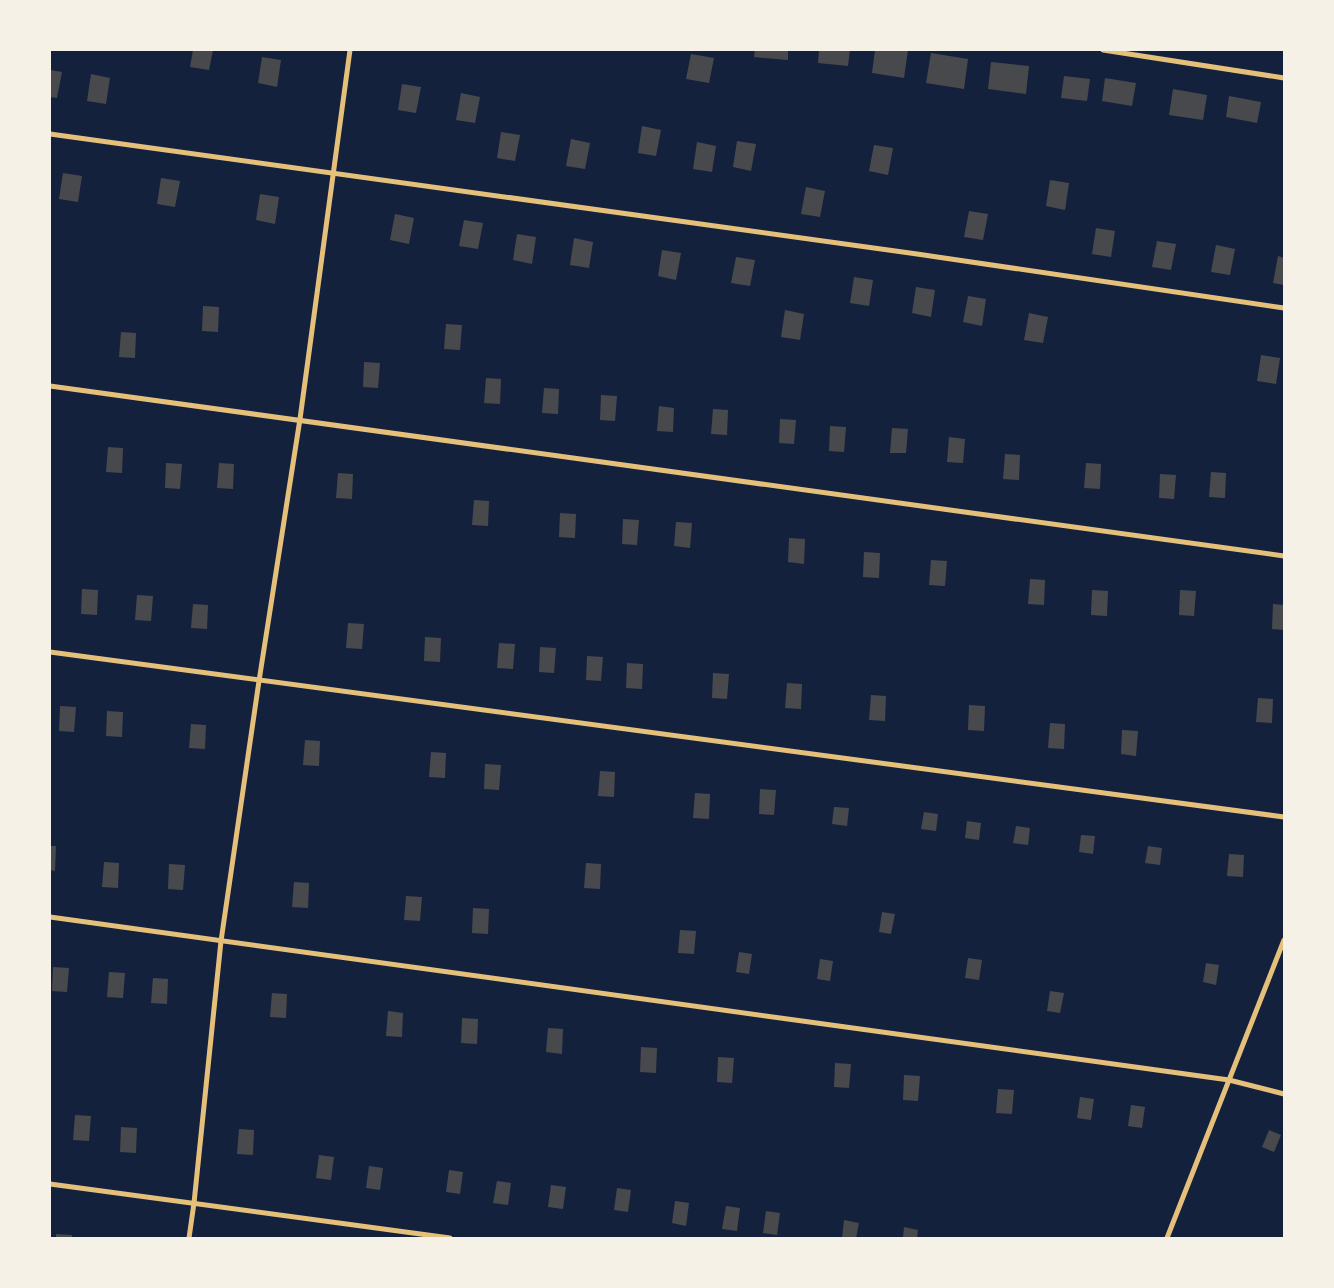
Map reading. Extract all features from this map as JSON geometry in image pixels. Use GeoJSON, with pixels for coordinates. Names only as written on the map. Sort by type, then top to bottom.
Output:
{"type":"FeatureCollection","features":[{"type":"Feature","properties":{"kind":"street"},"geometry":{"type":"LineString","coordinates":[[189,1238],[222,941],[259,681],[300,419],[350,50]]}},
{"type":"Feature","properties":{"kind":"street"},"geometry":{"type":"LineString","coordinates":[[1103,50],[1284,78]]}},
{"type":"Feature","properties":{"kind":"street"},"geometry":{"type":"LineString","coordinates":[[50,134],[917,254],[1284,308]]}},
{"type":"Feature","properties":{"kind":"street"},"geometry":{"type":"LineString","coordinates":[[50,386],[1284,556]]}},
{"type":"Feature","properties":{"kind":"street"},"geometry":{"type":"LineString","coordinates":[[50,652],[1284,817]]}},
{"type":"Feature","properties":{"kind":"street"},"geometry":{"type":"LineString","coordinates":[[50,918],[1229,1080],[1284,1094]]}},
{"type":"Feature","properties":{"kind":"street"},"geometry":{"type":"LineString","coordinates":[[1167,1238],[1284,940]]}},
{"type":"Feature","properties":{"kind":"street"},"geometry":{"type":"LineString","coordinates":[[50,1184],[450,1238]]}},
{"type":"Feature","properties":{"kind":"building"},"geometry":{"type":"Polygon","coordinates":[[[193,50],[213,50],[209,70],[190,67],[193,50]]]}},
{"type":"Feature","properties":{"kind":"building"},"geometry":{"type":"Polygon","coordinates":[[[755,50],[788,50],[788,60],[754,57],[755,50]]]}},
{"type":"Feature","properties":{"kind":"building"},"geometry":{"type":"Polygon","coordinates":[[[819,50],[850,50],[848,66],[818,63],[819,50]]]}},
{"type":"Feature","properties":{"kind":"building"},"geometry":{"type":"Polygon","coordinates":[[[875,50],[908,50],[904,78],[872,73],[875,50]]]}},
{"type":"Feature","properties":{"kind":"building"},"geometry":{"type":"Polygon","coordinates":[[[931,53],[968,59],[964,89],[926,83],[931,53]]]}},
{"type":"Feature","properties":{"kind":"building"},"geometry":{"type":"Polygon","coordinates":[[[691,54],[714,58],[709,83],[686,79],[691,54]]]}},
{"type":"Feature","properties":{"kind":"building"},"geometry":{"type":"Polygon","coordinates":[[[262,57],[281,60],[277,87],[258,83],[262,57]]]}},
{"type":"Feature","properties":{"kind":"building"},"geometry":{"type":"Polygon","coordinates":[[[991,62],[1029,66],[1026,94],[988,89],[991,62]]]}},
{"type":"Feature","properties":{"kind":"building"},"geometry":{"type":"Polygon","coordinates":[[[50,70],[62,72],[57,98],[50,97],[50,70]]]}},
{"type":"Feature","properties":{"kind":"building"},"geometry":{"type":"Polygon","coordinates":[[[91,74],[110,78],[106,104],[87,101],[91,74]]]}},
{"type":"Feature","properties":{"kind":"building"},"geometry":{"type":"Polygon","coordinates":[[[1064,76],[1090,79],[1087,101],[1061,98],[1064,76]]]}},
{"type":"Feature","properties":{"kind":"building"},"geometry":{"type":"Polygon","coordinates":[[[1105,78],[1136,83],[1132,106],[1102,101],[1105,78]]]}},
{"type":"Feature","properties":{"kind":"building"},"geometry":{"type":"Polygon","coordinates":[[[402,84],[421,87],[416,113],[398,110],[402,84]]]}},
{"type":"Feature","properties":{"kind":"building"},"geometry":{"type":"Polygon","coordinates":[[[1173,89],[1207,95],[1203,120],[1169,115],[1173,89]]]}},
{"type":"Feature","properties":{"kind":"building"},"geometry":{"type":"Polygon","coordinates":[[[461,93],[480,97],[475,123],[456,120],[461,93]]]}},
{"type":"Feature","properties":{"kind":"building"},"geometry":{"type":"Polygon","coordinates":[[[1229,96],[1261,102],[1257,123],[1226,117],[1229,96]]]}},
{"type":"Feature","properties":{"kind":"building"},"geometry":{"type":"Polygon","coordinates":[[[642,126],[661,130],[656,156],[638,153],[642,126]]]}},
{"type":"Feature","properties":{"kind":"building"},"geometry":{"type":"Polygon","coordinates":[[[501,132],[520,135],[515,161],[497,158],[501,132]]]}},
{"type":"Feature","properties":{"kind":"building"},"geometry":{"type":"Polygon","coordinates":[[[571,139],[590,143],[585,169],[566,166],[571,139]]]}},
{"type":"Feature","properties":{"kind":"building"},"geometry":{"type":"Polygon","coordinates":[[[737,141],[756,144],[751,171],[733,167],[737,141]]]}},
{"type":"Feature","properties":{"kind":"building"},"geometry":{"type":"Polygon","coordinates":[[[697,142],[716,146],[712,172],[693,169],[697,142]]]}},
{"type":"Feature","properties":{"kind":"building"},"geometry":{"type":"Polygon","coordinates":[[[874,145],[893,148],[888,175],[869,171],[874,145]]]}},
{"type":"Feature","properties":{"kind":"building"},"geometry":{"type":"Polygon","coordinates":[[[63,173],[82,176],[78,202],[59,199],[63,173]]]}},
{"type":"Feature","properties":{"kind":"building"},"geometry":{"type":"Polygon","coordinates":[[[161,178],[180,181],[175,207],[157,204],[161,178]]]}},
{"type":"Feature","properties":{"kind":"building"},"geometry":{"type":"Polygon","coordinates":[[[1050,180],[1069,183],[1065,210],[1046,206],[1050,180]]]}},
{"type":"Feature","properties":{"kind":"building"},"geometry":{"type":"Polygon","coordinates":[[[806,187],[825,191],[820,217],[801,214],[806,187]]]}},
{"type":"Feature","properties":{"kind":"building"},"geometry":{"type":"Polygon","coordinates":[[[260,194],[279,197],[275,224],[256,220],[260,194]]]}},
{"type":"Feature","properties":{"kind":"building"},"geometry":{"type":"Polygon","coordinates":[[[969,211],[988,214],[983,240],[964,237],[969,211]]]}},
{"type":"Feature","properties":{"kind":"building"},"geometry":{"type":"Polygon","coordinates":[[[395,214],[414,218],[409,244],[390,240],[395,214]]]}},
{"type":"Feature","properties":{"kind":"building"},"geometry":{"type":"Polygon","coordinates":[[[464,220],[483,223],[478,249],[459,246],[464,220]]]}},
{"type":"Feature","properties":{"kind":"building"},"geometry":{"type":"Polygon","coordinates":[[[1096,228],[1115,231],[1111,257],[1092,254],[1096,228]]]}},
{"type":"Feature","properties":{"kind":"building"},"geometry":{"type":"Polygon","coordinates":[[[517,234],[536,237],[532,264],[513,260],[517,234]]]}},
{"type":"Feature","properties":{"kind":"building"},"geometry":{"type":"Polygon","coordinates":[[[574,238],[593,242],[589,268],[570,265],[574,238]]]}},
{"type":"Feature","properties":{"kind":"building"},"geometry":{"type":"Polygon","coordinates":[[[1157,241],[1176,244],[1171,270],[1152,267],[1157,241]]]}},
{"type":"Feature","properties":{"kind":"building"},"geometry":{"type":"Polygon","coordinates":[[[1216,245],[1235,249],[1230,275],[1211,272],[1216,245]]]}},
{"type":"Feature","properties":{"kind":"building"},"geometry":{"type":"Polygon","coordinates":[[[662,250],[681,253],[676,280],[658,276],[662,250]]]}},
{"type":"Feature","properties":{"kind":"building"},"geometry":{"type":"Polygon","coordinates":[[[1278,256],[1284,258],[1284,285],[1273,283],[1278,256]]]}},
{"type":"Feature","properties":{"kind":"building"},"geometry":{"type":"Polygon","coordinates":[[[736,257],[755,260],[750,286],[731,283],[736,257]]]}},
{"type":"Feature","properties":{"kind":"building"},"geometry":{"type":"Polygon","coordinates":[[[854,277],[873,280],[869,306],[850,303],[854,277]]]}},
{"type":"Feature","properties":{"kind":"building"},"geometry":{"type":"Polygon","coordinates":[[[916,287],[935,290],[931,317],[912,313],[916,287]]]}},
{"type":"Feature","properties":{"kind":"building"},"geometry":{"type":"Polygon","coordinates":[[[968,296],[986,299],[982,326],[963,322],[968,296]]]}},
{"type":"Feature","properties":{"kind":"building"},"geometry":{"type":"Polygon","coordinates":[[[203,306],[219,307],[218,332],[202,331],[203,306]]]}},
{"type":"Feature","properties":{"kind":"building"},"geometry":{"type":"Polygon","coordinates":[[[785,310],[804,314],[800,340],[781,337],[785,310]]]}},
{"type":"Feature","properties":{"kind":"building"},"geometry":{"type":"Polygon","coordinates":[[[1029,313],[1048,317],[1043,343],[1024,340],[1029,313]]]}},
{"type":"Feature","properties":{"kind":"building"},"geometry":{"type":"Polygon","coordinates":[[[446,324],[462,325],[460,350],[444,349],[446,324]]]}},
{"type":"Feature","properties":{"kind":"building"},"geometry":{"type":"Polygon","coordinates":[[[121,332],[136,333],[135,358],[119,357],[121,332]]]}},
{"type":"Feature","properties":{"kind":"building"},"geometry":{"type":"Polygon","coordinates":[[[1261,355],[1280,358],[1276,384],[1257,381],[1261,355]]]}},
{"type":"Feature","properties":{"kind":"building"},"geometry":{"type":"Polygon","coordinates":[[[364,362],[380,363],[378,388],[363,387],[364,362]]]}},
{"type":"Feature","properties":{"kind":"building"},"geometry":{"type":"Polygon","coordinates":[[[486,378],[501,379],[500,404],[484,403],[486,378]]]}},
{"type":"Feature","properties":{"kind":"building"},"geometry":{"type":"Polygon","coordinates":[[[544,388],[559,389],[558,414],[542,413],[544,388]]]}},
{"type":"Feature","properties":{"kind":"building"},"geometry":{"type":"Polygon","coordinates":[[[601,395],[617,396],[615,421],[600,420],[601,395]]]}},
{"type":"Feature","properties":{"kind":"building"},"geometry":{"type":"Polygon","coordinates":[[[659,406],[674,408],[673,432],[657,431],[659,406]]]}},
{"type":"Feature","properties":{"kind":"building"},"geometry":{"type":"Polygon","coordinates":[[[713,409],[728,410],[727,435],[711,434],[713,409]]]}},
{"type":"Feature","properties":{"kind":"building"},"geometry":{"type":"Polygon","coordinates":[[[780,419],[796,420],[794,444],[779,443],[780,419]]]}},
{"type":"Feature","properties":{"kind":"building"},"geometry":{"type":"Polygon","coordinates":[[[830,426],[846,427],[844,452],[829,451],[830,426]]]}},
{"type":"Feature","properties":{"kind":"building"},"geometry":{"type":"Polygon","coordinates":[[[892,428],[908,429],[906,453],[890,453],[892,428]]]}},
{"type":"Feature","properties":{"kind":"building"},"geometry":{"type":"Polygon","coordinates":[[[949,437],[965,439],[963,463],[947,462],[949,437]]]}},
{"type":"Feature","properties":{"kind":"building"},"geometry":{"type":"Polygon","coordinates":[[[108,447],[123,448],[122,473],[106,472],[108,447]]]}},
{"type":"Feature","properties":{"kind":"building"},"geometry":{"type":"Polygon","coordinates":[[[1005,454],[1020,455],[1019,480],[1003,479],[1005,454]]]}},
{"type":"Feature","properties":{"kind":"building"},"geometry":{"type":"Polygon","coordinates":[[[166,463],[182,464],[180,489],[165,488],[166,463]]]}},
{"type":"Feature","properties":{"kind":"building"},"geometry":{"type":"Polygon","coordinates":[[[219,463],[234,464],[233,489],[217,488],[219,463]]]}},
{"type":"Feature","properties":{"kind":"building"},"geometry":{"type":"Polygon","coordinates":[[[1086,463],[1101,464],[1100,489],[1084,488],[1086,463]]]}},
{"type":"Feature","properties":{"kind":"building"},"geometry":{"type":"Polygon","coordinates":[[[1211,472],[1226,473],[1225,498],[1209,497],[1211,472]]]}},
{"type":"Feature","properties":{"kind":"building"},"geometry":{"type":"Polygon","coordinates":[[[338,473],[353,474],[352,499],[336,498],[338,473]]]}},
{"type":"Feature","properties":{"kind":"building"},"geometry":{"type":"Polygon","coordinates":[[[1160,474],[1176,475],[1174,499],[1159,498],[1160,474]]]}},
{"type":"Feature","properties":{"kind":"building"},"geometry":{"type":"Polygon","coordinates":[[[474,500],[489,501],[488,526],[472,525],[474,500]]]}},
{"type":"Feature","properties":{"kind":"building"},"geometry":{"type":"Polygon","coordinates":[[[560,513],[576,514],[575,538],[559,537],[560,513]]]}},
{"type":"Feature","properties":{"kind":"building"},"geometry":{"type":"Polygon","coordinates":[[[623,519],[639,520],[637,545],[622,544],[623,519]]]}},
{"type":"Feature","properties":{"kind":"building"},"geometry":{"type":"Polygon","coordinates":[[[676,522],[692,523],[690,548],[674,546],[676,522]]]}},
{"type":"Feature","properties":{"kind":"building"},"geometry":{"type":"Polygon","coordinates":[[[789,538],[805,539],[804,564],[788,562],[789,538]]]}},
{"type":"Feature","properties":{"kind":"building"},"geometry":{"type":"Polygon","coordinates":[[[864,552],[880,553],[879,578],[863,577],[864,552]]]}},
{"type":"Feature","properties":{"kind":"building"},"geometry":{"type":"Polygon","coordinates":[[[931,560],[947,561],[945,586],[929,585],[931,560]]]}},
{"type":"Feature","properties":{"kind":"building"},"geometry":{"type":"Polygon","coordinates":[[[1030,579],[1045,580],[1044,605],[1028,604],[1030,579]]]}},
{"type":"Feature","properties":{"kind":"building"},"geometry":{"type":"Polygon","coordinates":[[[82,589],[98,590],[97,615],[81,614],[82,589]]]}},
{"type":"Feature","properties":{"kind":"building"},"geometry":{"type":"Polygon","coordinates":[[[1092,590],[1108,591],[1107,616],[1091,615],[1092,590]]]}},
{"type":"Feature","properties":{"kind":"building"},"geometry":{"type":"Polygon","coordinates":[[[1180,590],[1196,591],[1194,616],[1179,615],[1180,590]]]}},
{"type":"Feature","properties":{"kind":"building"},"geometry":{"type":"Polygon","coordinates":[[[137,595],[153,596],[151,621],[135,620],[137,595]]]}},
{"type":"Feature","properties":{"kind":"building"},"geometry":{"type":"Polygon","coordinates":[[[193,604],[208,605],[207,629],[191,628],[193,604]]]}},
{"type":"Feature","properties":{"kind":"building"},"geometry":{"type":"Polygon","coordinates":[[[1273,604],[1284,605],[1284,630],[1272,629],[1273,604]]]}},
{"type":"Feature","properties":{"kind":"building"},"geometry":{"type":"Polygon","coordinates":[[[348,623],[364,624],[362,649],[346,648],[348,623]]]}},
{"type":"Feature","properties":{"kind":"building"},"geometry":{"type":"Polygon","coordinates":[[[425,637],[441,638],[440,662],[424,661],[425,637]]]}},
{"type":"Feature","properties":{"kind":"building"},"geometry":{"type":"Polygon","coordinates":[[[499,643],[515,644],[513,669],[497,668],[499,643]]]}},
{"type":"Feature","properties":{"kind":"building"},"geometry":{"type":"Polygon","coordinates":[[[540,647],[556,648],[554,673],[539,672],[540,647]]]}},
{"type":"Feature","properties":{"kind":"building"},"geometry":{"type":"Polygon","coordinates":[[[587,656],[603,657],[601,681],[586,680],[587,656]]]}},
{"type":"Feature","properties":{"kind":"building"},"geometry":{"type":"Polygon","coordinates":[[[627,663],[643,664],[642,689],[626,688],[627,663]]]}},
{"type":"Feature","properties":{"kind":"building"},"geometry":{"type":"Polygon","coordinates":[[[713,673],[729,674],[727,699],[712,698],[713,673]]]}},
{"type":"Feature","properties":{"kind":"building"},"geometry":{"type":"Polygon","coordinates":[[[787,683],[802,684],[801,709],[785,708],[787,683]]]}},
{"type":"Feature","properties":{"kind":"building"},"geometry":{"type":"Polygon","coordinates":[[[871,695],[886,696],[885,721],[869,720],[871,695]]]}},
{"type":"Feature","properties":{"kind":"building"},"geometry":{"type":"Polygon","coordinates":[[[1258,698],[1273,699],[1272,723],[1256,722],[1258,698]]]}},
{"type":"Feature","properties":{"kind":"building"},"geometry":{"type":"Polygon","coordinates":[[[969,705],[985,706],[984,731],[968,730],[969,705]]]}},
{"type":"Feature","properties":{"kind":"building"},"geometry":{"type":"Polygon","coordinates":[[[60,706],[76,707],[74,732],[59,731],[60,706]]]}},
{"type":"Feature","properties":{"kind":"building"},"geometry":{"type":"Polygon","coordinates":[[[107,711],[123,712],[122,737],[106,736],[107,711]]]}},
{"type":"Feature","properties":{"kind":"building"},"geometry":{"type":"Polygon","coordinates":[[[1050,723],[1065,724],[1064,749],[1048,748],[1050,723]]]}},
{"type":"Feature","properties":{"kind":"building"},"geometry":{"type":"Polygon","coordinates":[[[191,724],[206,725],[205,749],[189,748],[191,724]]]}},
{"type":"Feature","properties":{"kind":"building"},"geometry":{"type":"Polygon","coordinates":[[[1122,730],[1138,731],[1136,756],[1121,754],[1122,730]]]}},
{"type":"Feature","properties":{"kind":"building"},"geometry":{"type":"Polygon","coordinates":[[[305,740],[320,741],[319,766],[303,765],[305,740]]]}},
{"type":"Feature","properties":{"kind":"building"},"geometry":{"type":"Polygon","coordinates":[[[431,752],[446,753],[445,778],[429,777],[431,752]]]}},
{"type":"Feature","properties":{"kind":"building"},"geometry":{"type":"Polygon","coordinates":[[[485,764],[501,765],[499,790],[484,789],[485,764]]]}},
{"type":"Feature","properties":{"kind":"building"},"geometry":{"type":"Polygon","coordinates":[[[600,771],[615,772],[614,797],[598,796],[600,771]]]}},
{"type":"Feature","properties":{"kind":"building"},"geometry":{"type":"Polygon","coordinates":[[[760,789],[776,790],[774,815],[759,814],[760,789]]]}},
{"type":"Feature","properties":{"kind":"building"},"geometry":{"type":"Polygon","coordinates":[[[695,793],[710,794],[709,819],[693,818],[695,793]]]}},
{"type":"Feature","properties":{"kind":"building"},"geometry":{"type":"Polygon","coordinates":[[[834,807],[849,808],[847,826],[832,824],[834,807]]]}},
{"type":"Feature","properties":{"kind":"building"},"geometry":{"type":"Polygon","coordinates":[[[924,812],[938,814],[936,831],[921,829],[924,812]]]}},
{"type":"Feature","properties":{"kind":"building"},"geometry":{"type":"Polygon","coordinates":[[[967,821],[981,823],[979,840],[965,838],[967,821]]]}},
{"type":"Feature","properties":{"kind":"building"},"geometry":{"type":"Polygon","coordinates":[[[1016,826],[1030,828],[1028,845],[1013,843],[1016,826]]]}},
{"type":"Feature","properties":{"kind":"building"},"geometry":{"type":"Polygon","coordinates":[[[1081,835],[1095,836],[1093,854],[1079,852],[1081,835]]]}},
{"type":"Feature","properties":{"kind":"building"},"geometry":{"type":"Polygon","coordinates":[[[50,846],[56,846],[55,871],[50,870],[50,846]]]}},
{"type":"Feature","properties":{"kind":"building"},"geometry":{"type":"Polygon","coordinates":[[[1148,846],[1162,848],[1160,865],[1145,863],[1148,846]]]}},
{"type":"Feature","properties":{"kind":"building"},"geometry":{"type":"Polygon","coordinates":[[[1229,854],[1244,855],[1243,877],[1227,876],[1229,854]]]}},
{"type":"Feature","properties":{"kind":"building"},"geometry":{"type":"Polygon","coordinates":[[[104,862],[119,863],[118,888],[102,887],[104,862]]]}},
{"type":"Feature","properties":{"kind":"building"},"geometry":{"type":"Polygon","coordinates":[[[586,863],[601,864],[600,889],[584,888],[586,863]]]}},
{"type":"Feature","properties":{"kind":"building"},"geometry":{"type":"Polygon","coordinates":[[[169,864],[185,865],[183,890],[168,889],[169,864]]]}},
{"type":"Feature","properties":{"kind":"building"},"geometry":{"type":"Polygon","coordinates":[[[294,882],[309,883],[308,908],[292,907],[294,882]]]}},
{"type":"Feature","properties":{"kind":"building"},"geometry":{"type":"Polygon","coordinates":[[[406,896],[422,897],[420,921],[404,920],[406,896]]]}},
{"type":"Feature","properties":{"kind":"building"},"geometry":{"type":"Polygon","coordinates":[[[473,908],[489,909],[488,934],[472,933],[473,908]]]}},
{"type":"Feature","properties":{"kind":"building"},"geometry":{"type":"Polygon","coordinates":[[[882,912],[895,914],[891,934],[879,932],[882,912]]]}},
{"type":"Feature","properties":{"kind":"building"},"geometry":{"type":"Polygon","coordinates":[[[680,930],[696,931],[694,954],[678,953],[680,930]]]}},
{"type":"Feature","properties":{"kind":"building"},"geometry":{"type":"Polygon","coordinates":[[[739,952],[752,954],[749,974],[736,972],[739,952]]]}},
{"type":"Feature","properties":{"kind":"building"},"geometry":{"type":"Polygon","coordinates":[[[968,958],[982,960],[979,980],[965,978],[968,958]]]}},
{"type":"Feature","properties":{"kind":"building"},"geometry":{"type":"Polygon","coordinates":[[[820,959],[833,961],[830,981],[817,979],[820,959]]]}},
{"type":"Feature","properties":{"kind":"building"},"geometry":{"type":"Polygon","coordinates":[[[1206,963],[1219,965],[1216,985],[1203,982],[1206,963]]]}},
{"type":"Feature","properties":{"kind":"building"},"geometry":{"type":"Polygon","coordinates":[[[53,967],[69,968],[67,992],[52,991],[53,967]]]}},
{"type":"Feature","properties":{"kind":"building"},"geometry":{"type":"Polygon","coordinates":[[[109,972],[125,973],[123,998],[107,997],[109,972]]]}},
{"type":"Feature","properties":{"kind":"building"},"geometry":{"type":"Polygon","coordinates":[[[153,978],[168,979],[167,1004],[151,1003],[153,978]]]}},
{"type":"Feature","properties":{"kind":"building"},"geometry":{"type":"Polygon","coordinates":[[[1050,991],[1064,993],[1060,1013],[1047,1011],[1050,991]]]}},
{"type":"Feature","properties":{"kind":"building"},"geometry":{"type":"Polygon","coordinates":[[[272,993],[287,994],[286,1018],[270,1017],[272,993]]]}},
{"type":"Feature","properties":{"kind":"building"},"geometry":{"type":"Polygon","coordinates":[[[388,1011],[403,1013],[402,1037],[386,1036],[388,1011]]]}},
{"type":"Feature","properties":{"kind":"building"},"geometry":{"type":"Polygon","coordinates":[[[462,1018],[478,1019],[477,1044],[461,1043],[462,1018]]]}},
{"type":"Feature","properties":{"kind":"building"},"geometry":{"type":"Polygon","coordinates":[[[548,1028],[563,1029],[562,1054],[546,1052],[548,1028]]]}},
{"type":"Feature","properties":{"kind":"building"},"geometry":{"type":"Polygon","coordinates":[[[641,1047],[657,1048],[656,1073],[640,1072],[641,1047]]]}},
{"type":"Feature","properties":{"kind":"building"},"geometry":{"type":"Polygon","coordinates":[[[718,1057],[734,1058],[732,1083],[717,1082],[718,1057]]]}},
{"type":"Feature","properties":{"kind":"building"},"geometry":{"type":"Polygon","coordinates":[[[835,1063],[851,1064],[849,1088],[834,1087],[835,1063]]]}},
{"type":"Feature","properties":{"kind":"building"},"geometry":{"type":"Polygon","coordinates":[[[904,1075],[920,1076],[918,1101],[903,1100],[904,1075]]]}},
{"type":"Feature","properties":{"kind":"building"},"geometry":{"type":"Polygon","coordinates":[[[998,1089],[1014,1090],[1012,1114],[996,1113],[998,1089]]]}},
{"type":"Feature","properties":{"kind":"building"},"geometry":{"type":"Polygon","coordinates":[[[1080,1097],[1094,1099],[1091,1120],[1077,1118],[1080,1097]]]}},
{"type":"Feature","properties":{"kind":"building"},"geometry":{"type":"Polygon","coordinates":[[[1131,1105],[1145,1107],[1142,1128],[1128,1126],[1131,1105]]]}},
{"type":"Feature","properties":{"kind":"building"},"geometry":{"type":"Polygon","coordinates":[[[75,1115],[91,1116],[89,1141],[73,1140],[75,1115]]]}},
{"type":"Feature","properties":{"kind":"building"},"geometry":{"type":"Polygon","coordinates":[[[121,1127],[137,1128],[136,1153],[120,1152],[121,1127]]]}},
{"type":"Feature","properties":{"kind":"building"},"geometry":{"type":"Polygon","coordinates":[[[239,1129],[254,1130],[253,1155],[237,1154],[239,1129]]]}},
{"type":"Feature","properties":{"kind":"building"},"geometry":{"type":"Polygon","coordinates":[[[1269,1130],[1281,1135],[1274,1152],[1262,1147],[1269,1130]]]}},
{"type":"Feature","properties":{"kind":"building"},"geometry":{"type":"Polygon","coordinates":[[[319,1155],[334,1157],[331,1180],[316,1178],[319,1155]]]}},
{"type":"Feature","properties":{"kind":"building"},"geometry":{"type":"Polygon","coordinates":[[[369,1166],[383,1168],[380,1190],[366,1188],[369,1166]]]}},
{"type":"Feature","properties":{"kind":"building"},"geometry":{"type":"Polygon","coordinates":[[[449,1170],[463,1172],[460,1194],[446,1192],[449,1170]]]}},
{"type":"Feature","properties":{"kind":"building"},"geometry":{"type":"Polygon","coordinates":[[[497,1181],[511,1183],[508,1205],[493,1203],[497,1181]]]}},
{"type":"Feature","properties":{"kind":"building"},"geometry":{"type":"Polygon","coordinates":[[[551,1185],[566,1187],[563,1209],[548,1207],[551,1185]]]}},
{"type":"Feature","properties":{"kind":"building"},"geometry":{"type":"Polygon","coordinates":[[[617,1188],[631,1190],[628,1212],[614,1210],[617,1188]]]}},
{"type":"Feature","properties":{"kind":"building"},"geometry":{"type":"Polygon","coordinates":[[[675,1201],[689,1203],[686,1226],[672,1223],[675,1201]]]}},
{"type":"Feature","properties":{"kind":"building"},"geometry":{"type":"Polygon","coordinates":[[[726,1206],[740,1208],[737,1231],[722,1229],[726,1206]]]}},
{"type":"Feature","properties":{"kind":"building"},"geometry":{"type":"Polygon","coordinates":[[[766,1211],[780,1213],[777,1235],[763,1233],[766,1211]]]}},
{"type":"Feature","properties":{"kind":"building"},"geometry":{"type":"Polygon","coordinates":[[[844,1220],[859,1223],[856,1238],[842,1238],[844,1220]]]}},
{"type":"Feature","properties":{"kind":"building"},"geometry":{"type":"Polygon","coordinates":[[[904,1227],[918,1230],[917,1238],[903,1238],[904,1227]]]}},
{"type":"Feature","properties":{"kind":"building"},"geometry":{"type":"Polygon","coordinates":[[[56,1234],[72,1235],[72,1238],[56,1238],[56,1234]]]}}]}
